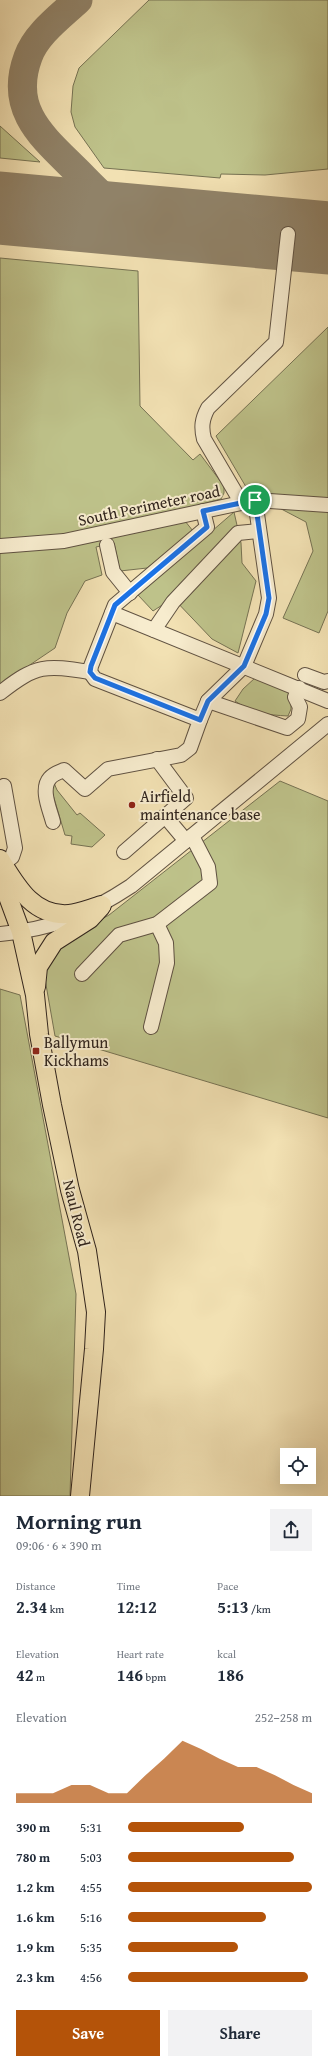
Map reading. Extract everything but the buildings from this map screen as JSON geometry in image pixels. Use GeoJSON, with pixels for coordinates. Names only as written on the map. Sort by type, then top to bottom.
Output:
{"type":"FeatureCollection","features":[{"type":"Feature","properties":{"kind":"main road"},"geometry":{"type":"LineString","coordinates":[[1,866],[31,903],[50,912],[68,914],[102,905]]}},
{"type":"Feature","properties":{"kind":"main road","name":"Naul Road"},"geometry":{"type":"LineString","coordinates":[[1,866],[21,932],[35,995],[39,1034],[51,1098],[70,1190],[87,1251],[96,1312],[94,1349],[80,1496]]}},
{"type":"Feature","properties":{"kind":"main road"},"geometry":{"type":"LineString","coordinates":[[35,995],[38,967],[54,942],[90,919],[102,905]]}},
{"type":"Feature","properties":{"kind":"street"},"geometry":{"type":"LineString","coordinates":[[53,822],[46,792],[46,784],[50,777],[64,770],[85,789],[108,769],[181,755],[190,748],[208,701],[244,666],[266,614],[269,598],[260,530],[248,501],[204,439],[201,429],[203,417],[208,408],[276,342],[288,234]]}},
{"type":"Feature","properties":{"kind":"street","name":"South Perimeter road"},"geometry":{"type":"LineString","coordinates":[[1,548],[64,541],[248,501],[328,505]]}},
{"type":"Feature","properties":{"kind":"street"},"geometry":{"type":"LineString","coordinates":[[90,672],[115,605],[207,527],[203,511]]}},
{"type":"Feature","properties":{"kind":"street"},"geometry":{"type":"LineString","coordinates":[[154,630],[173,602],[238,533],[260,530]]}},
{"type":"Feature","properties":{"kind":"street"},"geometry":{"type":"LineString","coordinates":[[107,545],[112,572],[130,593]]}},
{"type":"Feature","properties":{"kind":"street"},"geometry":{"type":"LineString","coordinates":[[112,613],[328,701]]}},
{"type":"Feature","properties":{"kind":"street"},"geometry":{"type":"LineString","coordinates":[[0,693],[22,676],[43,668],[56,667],[90,672],[95,678],[200,720]]}},
{"type":"Feature","properties":{"kind":"street"},"geometry":{"type":"LineString","coordinates":[[305,674],[324,682],[328,681]]}},
{"type":"Feature","properties":{"kind":"street"},"geometry":{"type":"LineString","coordinates":[[208,701],[287,728],[298,719],[300,707],[296,697],[299,688]]}},
{"type":"Feature","properties":{"kind":"street"},"geometry":{"type":"LineString","coordinates":[[0,934],[40,929],[67,921],[102,905],[131,886],[328,724]]}},
{"type":"Feature","properties":{"kind":"street"},"geometry":{"type":"LineString","coordinates":[[124,852],[186,798],[157,759]]}},
{"type":"Feature","properties":{"kind":"street"},"geometry":{"type":"LineString","coordinates":[[1,866],[12,857],[15,848],[4,786]]}},
{"type":"Feature","properties":{"kind":"street"},"geometry":{"type":"LineString","coordinates":[[82,974],[119,935],[157,924],[210,883],[208,867],[189,838],[165,816]]}},
{"type":"Feature","properties":{"kind":"street"},"geometry":{"type":"LineString","coordinates":[[151,1027],[167,964],[166,943],[157,924]]}},
{"type":"Feature","properties":{"kind":"green space"},"geometry":{"type":"Polygon","coordinates":[[[149,0],[328,0],[328,169],[265,175],[221,174],[220,178],[104,168],[75,127],[71,112],[73,86],[79,68],[149,0]]]}},
{"type":"Feature","properties":{"kind":"green space"},"geometry":{"type":"Polygon","coordinates":[[[0,126],[40,162],[0,158],[0,126]]]}},
{"type":"Feature","properties":{"kind":"green space"},"geometry":{"type":"Polygon","coordinates":[[[0,258],[138,271],[140,406],[193,460],[200,454],[224,486],[224,493],[221,499],[177,511],[193,531],[147,568],[120,571],[114,543],[96,547],[102,575],[85,581],[67,613],[55,648],[0,685],[0,258]]]}},
{"type":"Feature","properties":{"kind":"green space"},"geometry":{"type":"Polygon","coordinates":[[[328,327],[328,611],[319,633],[283,618],[313,551],[306,522],[249,492],[216,436],[328,327]]]}},
{"type":"Feature","properties":{"kind":"green space"},"geometry":{"type":"Polygon","coordinates":[[[234,512],[241,543],[242,563],[256,581],[238,653],[212,639],[173,598],[153,611],[138,595],[234,512]]]}},
{"type":"Feature","properties":{"kind":"green space"},"geometry":{"type":"Polygon","coordinates":[[[255,678],[291,693],[291,709],[288,716],[260,713],[235,701],[243,689],[255,678]]]}},
{"type":"Feature","properties":{"kind":"green space"},"geometry":{"type":"Polygon","coordinates":[[[280,781],[328,801],[328,1118],[55,1036],[45,979],[45,964],[54,946],[109,915],[280,781]]]}},
{"type":"Feature","properties":{"kind":"green space"},"geometry":{"type":"Polygon","coordinates":[[[54,783],[57,790],[77,815],[80,813],[105,835],[92,847],[71,844],[72,836],[65,835],[51,788],[54,783]]]}},
{"type":"Feature","properties":{"kind":"green space"},"geometry":{"type":"Polygon","coordinates":[[[0,989],[20,995],[76,1294],[70,1496],[0,1496],[0,989]]]}},
{"type":"Feature","properties":{"kind":"taxiway"},"geometry":{"type":"LineString","coordinates":[[78,0],[43,33],[28,57],[23,76],[23,93],[26,108],[42,135],[103,197],[120,208],[132,213],[172,224]]}},
{"type":"Feature","properties":{"kind":"taxiway"},"geometry":{"type":"LineString","coordinates":[[244,230],[328,217]]}},
{"type":"Feature","properties":{"kind":"runway"},"geometry":{"type":"LineString","coordinates":[[0,208],[328,238]]}},
{"type":"Feature","properties":{"kind":"place","name":"Airfield maintenance base"},"geometry":{"type":"Point","coordinates":[132,805]}},
{"type":"Feature","properties":{"kind":"place","name":"Ballymun Kickhams"},"geometry":{"type":"Point","coordinates":[36,1051]}},
{"type":"Feature","properties":{"kind":"route"},"geometry":{"type":"LineString","coordinates":[[255,500],[269,598],[266,614],[244,666],[208,701],[200,720],[168,709],[95,678],[90,672],[91,666],[115,605],[207,527],[203,511],[255,500]]}}]}
